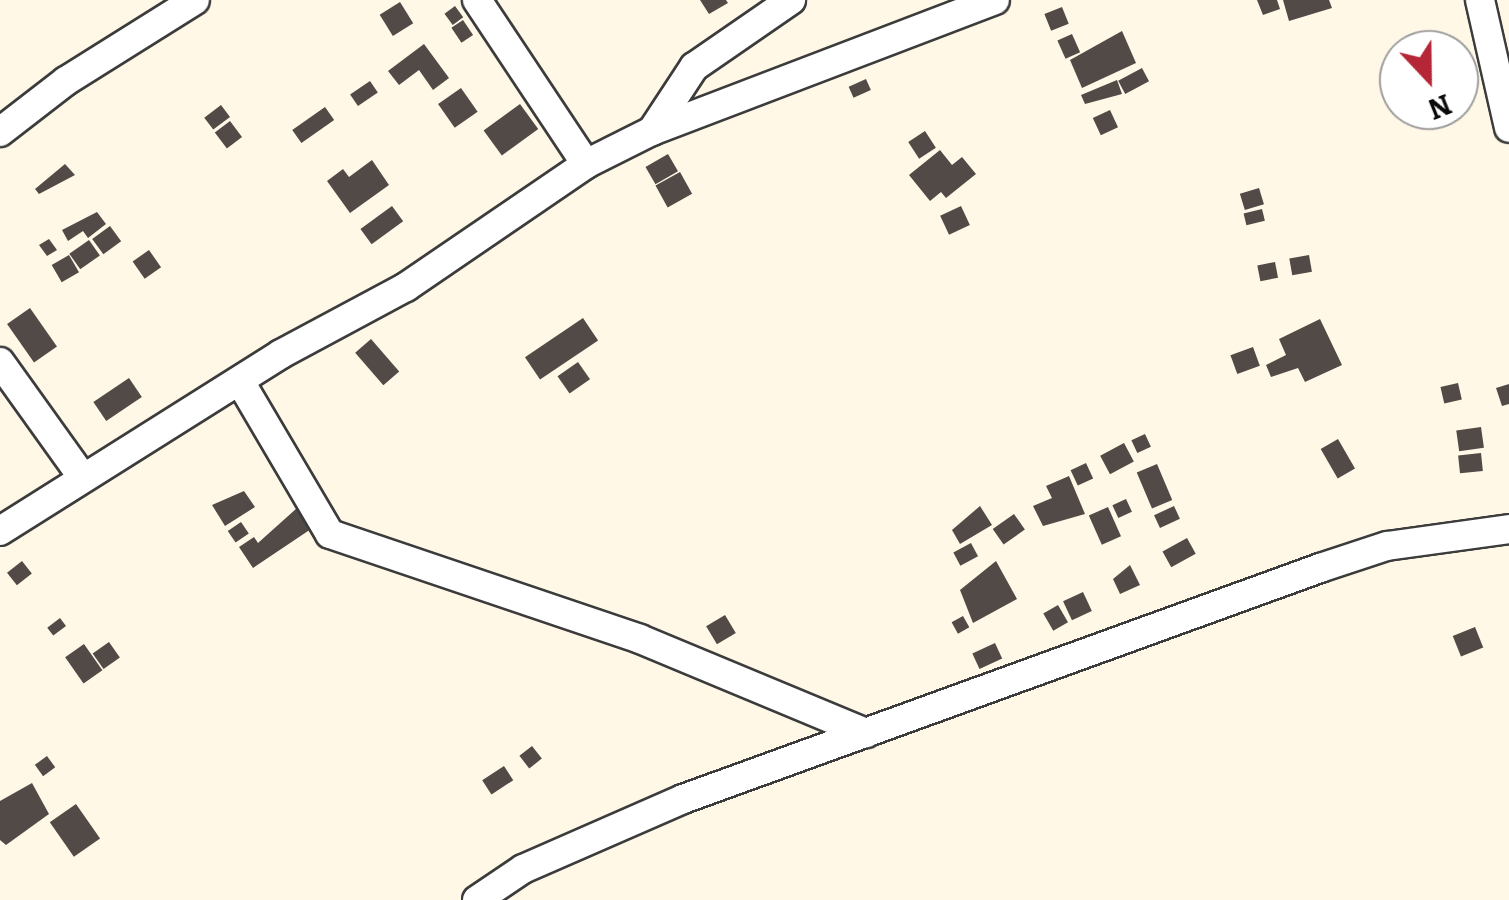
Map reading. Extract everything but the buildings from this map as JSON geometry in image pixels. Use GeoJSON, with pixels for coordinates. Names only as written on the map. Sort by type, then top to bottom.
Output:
{"type":"FeatureCollection","features":[{"type":"Feature","properties":{"kind":"street"},"geometry":{"type":"LineString","coordinates":[[0,132],[66,81],[195,0]]}},
{"type":"Feature","properties":{"kind":"street"},"geometry":{"type":"LineString","coordinates":[[477,0],[586,164]]}},
{"type":"Feature","properties":{"kind":"street"},"geometry":{"type":"LineString","coordinates":[[652,131],[694,67],[791,0]]}},
{"type":"Feature","properties":{"kind":"street"},"geometry":{"type":"LineString","coordinates":[[0,530],[81,475],[406,287],[586,164],[652,131],[995,0]]}},
{"type":"Feature","properties":{"kind":"street"},"geometry":{"type":"LineString","coordinates":[[1480,0],[1509,128]]}},
{"type":"Feature","properties":{"kind":"street"},"geometry":{"type":"LineString","coordinates":[[0,362],[81,475]]}},
{"type":"Feature","properties":{"kind":"street"},"geometry":{"type":"LineString","coordinates":[[241,383],[330,534],[640,640],[866,733]]}},
{"type":"Feature","properties":{"kind":"street"},"geometry":{"type":"LineString","coordinates":[[477,900],[594,834],[866,733],[1387,546],[1509,529]]}}]}
